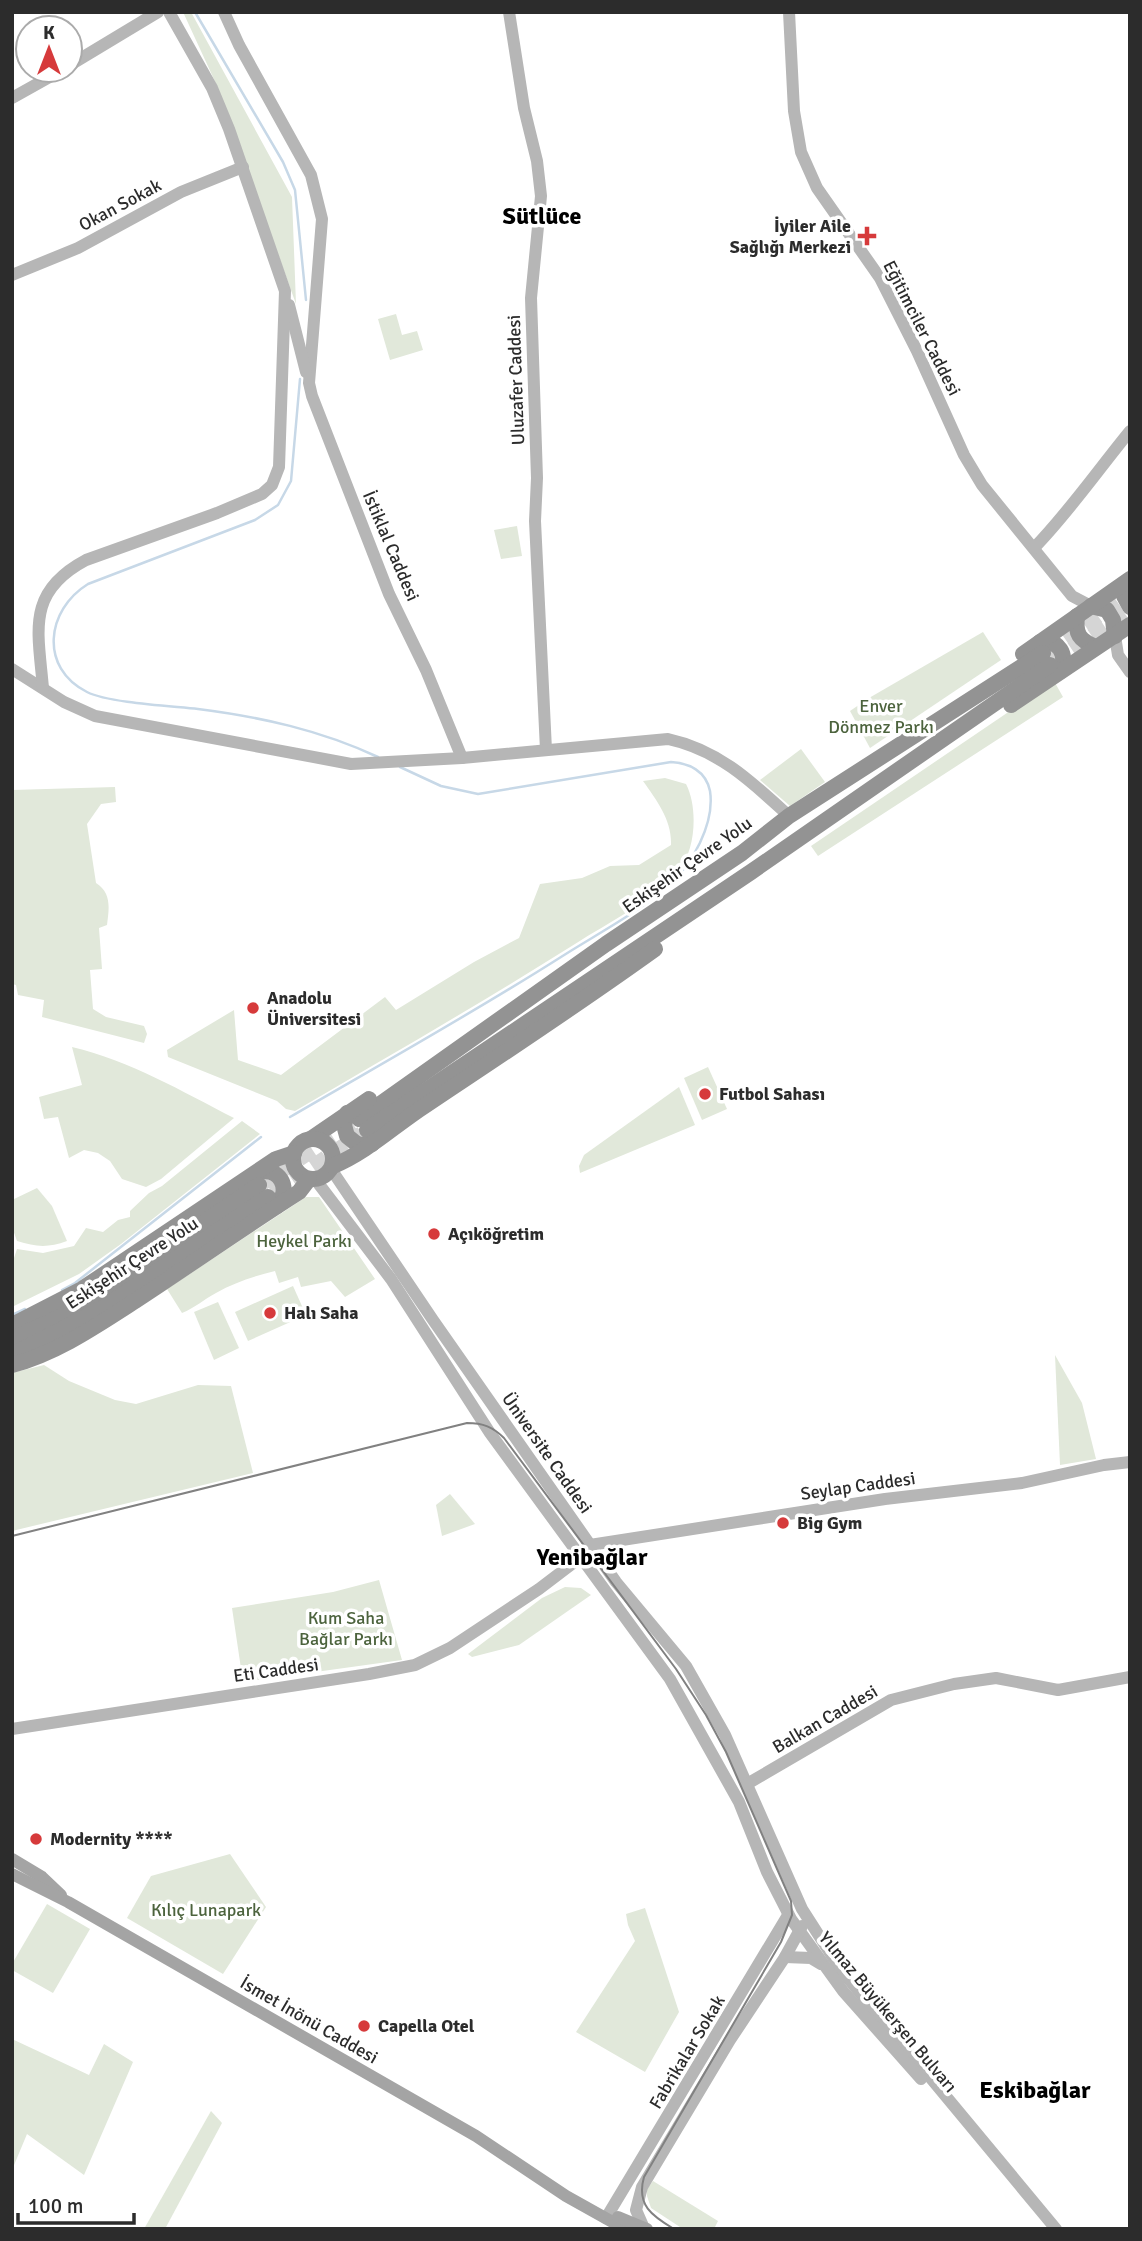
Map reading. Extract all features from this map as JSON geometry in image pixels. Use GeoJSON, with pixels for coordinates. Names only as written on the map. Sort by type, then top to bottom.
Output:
{"type":"FeatureCollection","features":[{"type":"Feature","properties":{"kind":"highway"},"geometry":{"type":"LineString","coordinates":[[312,1179],[298,1172],[293,1160],[293,1153],[300,1143],[361,1127],[751,872],[794,855],[1049,658],[1077,616],[1130,579]]}},
{"type":"Feature","properties":{"kind":"highway"},"geometry":{"type":"LineString","coordinates":[[1130,579],[1124,596],[1130,607]]}},
{"type":"Feature","properties":{"kind":"highway"},"geometry":{"type":"LineString","coordinates":[[1091,606],[1107,610],[1113,620],[1115,636]]}},
{"type":"Feature","properties":{"kind":"highway"},"geometry":{"type":"LineString","coordinates":[[1077,616],[1076,630],[1081,640],[1096,647]]}},
{"type":"Feature","properties":{"kind":"highway"},"geometry":{"type":"LineString","coordinates":[[1049,658],[1096,647],[1130,625]]}},
{"type":"Feature","properties":{"kind":"highway","name":"Eskişehir Çevre Yolu"},"geometry":{"type":"LineString","coordinates":[[361,1127],[606,944],[741,853],[840,779],[1049,658]]}},
{"type":"Feature","properties":{"kind":"highway"},"geometry":{"type":"LineString","coordinates":[[12,1325],[265,1191],[299,1192],[312,1179],[327,1174],[361,1127]]}},
{"type":"Feature","properties":{"kind":"highway"},"geometry":{"type":"LineString","coordinates":[[312,1138],[324,1141],[332,1149],[332,1168]]}},
{"type":"Feature","properties":{"kind":"highway"},"geometry":{"type":"LineString","coordinates":[[12,1365],[60,1347],[106,1320],[265,1191],[276,1159],[293,1153]]}},
{"type":"Feature","properties":{"kind":"highway","name":"Eskişehir Çevre Yolu"},"geometry":{"type":"LineString","coordinates":[[12,1339],[60,1317],[265,1191]]}},
{"type":"Feature","properties":{"kind":"highway","name":"Eskişehir Çevre Yolu"},"geometry":{"type":"LineString","coordinates":[[12,1355],[106,1306],[265,1191]]}},
{"type":"Feature","properties":{"kind":"main road"},"geometry":{"type":"LineString","coordinates":[[84,57],[158,12]]}},
{"type":"Feature","properties":{"kind":"main road"},"geometry":{"type":"LineString","coordinates":[[169,12],[212,88],[243,167],[285,291],[309,383]]}},
{"type":"Feature","properties":{"kind":"main road","name":"İstiklal Caddesi"},"geometry":{"type":"LineString","coordinates":[[224,12],[239,45],[310,175],[322,219],[309,383],[323,428],[383,576],[462,758]]}},
{"type":"Feature","properties":{"kind":"main road","name":"Uluzafer Caddesi"},"geometry":{"type":"LineString","coordinates":[[509,12],[524,108],[537,161],[541,197],[531,298],[537,478],[535,521],[546,750]]}},
{"type":"Feature","properties":{"kind":"main road","name":"Eğitimciler Caddesi"},"geometry":{"type":"LineString","coordinates":[[789,12],[794,111],[802,152],[817,188],[880,278],[917,351],[964,455],[982,485],[1072,596],[1091,606]]}},
{"type":"Feature","properties":{"kind":"main road"},"geometry":{"type":"LineString","coordinates":[[12,97],[36,84]]}},
{"type":"Feature","properties":{"kind":"main road","name":"Okan Sokak"},"geometry":{"type":"LineString","coordinates":[[12,275],[78,247],[181,192],[243,167]]}},
{"type":"Feature","properties":{"kind":"main road"},"geometry":{"type":"LineString","coordinates":[[43,688],[38,620],[52,585],[70,568],[217,513],[262,494],[272,485],[279,467],[285,291]]}},
{"type":"Feature","properties":{"kind":"main road"},"geometry":{"type":"LineString","coordinates":[[1034,548],[1064,518],[1078,496],[1130,431]]}},
{"type":"Feature","properties":{"kind":"main road","name":"Eğitimciler Caddesi"},"geometry":{"type":"LineString","coordinates":[[1072,596],[1077,616]]}},
{"type":"Feature","properties":{"kind":"main road"},"geometry":{"type":"LineString","coordinates":[[1115,636],[1118,655],[1130,672]]}},
{"type":"Feature","properties":{"kind":"main road"},"geometry":{"type":"LineString","coordinates":[[1096,647],[1118,655]]}},
{"type":"Feature","properties":{"kind":"main road"},"geometry":{"type":"LineString","coordinates":[[12,669],[72,706],[95,716],[351,764],[462,758],[668,739],[700,747],[743,775],[789,816]]}},
{"type":"Feature","properties":{"kind":"main road","name":"Üniversite Caddesi"},"geometry":{"type":"LineString","coordinates":[[332,1168],[440,1331],[616,1582],[686,1666],[725,1735],[805,1914]]}},
{"type":"Feature","properties":{"kind":"main road","name":"Üniversite Caddesi"},"geometry":{"type":"LineString","coordinates":[[312,1179],[391,1279],[490,1433],[670,1679],[739,1802],[767,1872],[788,1915]]}},
{"type":"Feature","properties":{"kind":"main road","name":"Seylap Caddesi"},"geometry":{"type":"LineString","coordinates":[[590,1545],[885,1499],[1022,1483],[1130,1462]]}},
{"type":"Feature","properties":{"kind":"main road","name":"Eti Caddesi"},"geometry":{"type":"LineString","coordinates":[[12,1729],[415,1665],[450,1648],[581,1559],[590,1545]]}},
{"type":"Feature","properties":{"kind":"main road","name":"Balkan Caddesi"},"geometry":{"type":"LineString","coordinates":[[747,1784],[891,1700],[954,1684],[996,1678],[1058,1690],[1130,1676]]}},
{"type":"Feature","properties":{"kind":"main road"},"geometry":{"type":"LineString","coordinates":[[12,1859],[42,1877],[68,1902]]}},
{"type":"Feature","properties":{"kind":"main road"},"geometry":{"type":"LineString","coordinates":[[12,1874],[68,1902]]}},
{"type":"Feature","properties":{"kind":"main road","name":"İsmet İnönü Caddesi"},"geometry":{"type":"LineString","coordinates":[[68,1902],[476,2136],[530,2172],[624,2226],[645,2228]]}},
{"type":"Feature","properties":{"kind":"main road"},"geometry":{"type":"LineString","coordinates":[[788,1915],[805,1914]]}},
{"type":"Feature","properties":{"kind":"main road","name":"Yılmaz Büyükerşen Bulvarı"},"geometry":{"type":"LineString","coordinates":[[805,1914],[842,1970],[1032,2198],[1035,2206]]}},
{"type":"Feature","properties":{"kind":"main road","name":"Fabrikalar Sokak"},"geometry":{"type":"LineString","coordinates":[[624,2226],[639,2193],[730,2040],[785,1957],[799,1932],[805,1914]]}},
{"type":"Feature","properties":{"kind":"main road","name":"Yılmaz Büyükerşen Bulvarı"},"geometry":{"type":"LineString","coordinates":[[788,1915],[843,1991],[1025,2202],[1035,2206]]}},
{"type":"Feature","properties":{"kind":"main road","name":"Fabrikalar Sokak"},"geometry":{"type":"LineString","coordinates":[[608,2215],[788,1915]]}},
{"type":"Feature","properties":{"kind":"main road"},"geometry":{"type":"LineString","coordinates":[[785,1957],[811,1958],[824,1965]]}},
{"type":"Feature","properties":{"kind":"main road"},"geometry":{"type":"LineString","coordinates":[[639,2193],[636,2210],[645,2228]]}},
{"type":"Feature","properties":{"kind":"main road"},"geometry":{"type":"LineString","coordinates":[[1035,2206],[1056,2229]]}},
{"type":"Feature","properties":{"kind":"green space"},"geometry":{"type":"Polygon","coordinates":[[[183,12],[191,12],[292,197],[296,304],[218,88],[183,12]]]}},
{"type":"Feature","properties":{"kind":"green space"},"geometry":{"type":"Polygon","coordinates":[[[396,314],[402,335],[417,331],[423,350],[390,360],[378,319],[396,314]]]}},
{"type":"Feature","properties":{"kind":"green space"},"geometry":{"type":"Polygon","coordinates":[[[517,526],[522,556],[501,559],[494,530],[517,526]]]}},
{"type":"Feature","properties":{"kind":"green space","name":"Enver Dönmez Parkı"},"geometry":{"type":"Polygon","coordinates":[[[983,632],[1001,660],[870,748],[850,711],[983,632]]]}},
{"type":"Feature","properties":{"kind":"green space"},"geometry":{"type":"Polygon","coordinates":[[[1054,681],[1063,697],[818,856],[811,846],[1054,681]]]}},
{"type":"Feature","properties":{"kind":"green space"},"geometry":{"type":"Polygon","coordinates":[[[801,749],[825,782],[790,806],[760,780],[801,749]]]}},
{"type":"Feature","properties":{"kind":"green space"},"geometry":{"type":"Polygon","coordinates":[[[665,778],[686,784],[694,816],[692,840],[685,862],[656,892],[471,1008],[295,1111],[286,1109],[277,1101],[168,1057],[167,1050],[234,1010],[238,1060],[281,1075],[385,997],[396,1010],[519,938],[540,884],[582,878],[610,866],[639,865],[671,845],[666,819],[643,781],[665,778]]]}},
{"type":"Feature","properties":{"kind":"green space"},"geometry":{"type":"Polygon","coordinates":[[[115,787],[116,802],[101,804],[87,824],[96,883],[105,892],[109,907],[107,925],[99,928],[102,969],[90,970],[93,1009],[106,1017],[144,1026],[147,1034],[144,1043],[42,1017],[44,1000],[18,995],[16,985],[12,984],[12,790],[115,787]]]}},
{"type":"Feature","properties":{"kind":"green space"},"geometry":{"type":"Polygon","coordinates":[[[72,1047],[135,1068],[234,1118],[161,1179],[146,1187],[122,1179],[110,1161],[98,1153],[84,1150],[69,1158],[58,1117],[44,1119],[39,1097],[82,1085],[72,1047]]]}},
{"type":"Feature","properties":{"kind":"green space","name":"Futbol Sahası"},"geometry":{"type":"Polygon","coordinates":[[[708,1067],[727,1109],[702,1120],[684,1078],[708,1067]]]}},
{"type":"Feature","properties":{"kind":"green space"},"geometry":{"type":"Polygon","coordinates":[[[679,1087],[695,1125],[580,1173],[579,1166],[584,1155],[679,1087]]]}},
{"type":"Feature","properties":{"kind":"green space"},"geometry":{"type":"Polygon","coordinates":[[[242,1121],[260,1134],[79,1274],[12,1307],[12,1264],[17,1249],[43,1253],[74,1246],[86,1228],[103,1232],[118,1220],[130,1217],[130,1211],[149,1193],[162,1186],[242,1121]]]}},
{"type":"Feature","properties":{"kind":"green space"},"geometry":{"type":"Polygon","coordinates":[[[37,1188],[52,1206],[67,1241],[42,1246],[17,1241],[12,1227],[12,1200],[37,1188]]]}},
{"type":"Feature","properties":{"kind":"green space","name":"Heykel Parkı"},"geometry":{"type":"Polygon","coordinates":[[[306,1197],[319,1197],[375,1279],[345,1297],[331,1281],[301,1287],[298,1277],[279,1283],[275,1271],[230,1286],[182,1313],[167,1289],[306,1197]]]}},
{"type":"Feature","properties":{"kind":"green space","name":"Halı Saha"},"geometry":{"type":"Polygon","coordinates":[[[293,1286],[306,1315],[248,1341],[235,1312],[293,1286]]]}},
{"type":"Feature","properties":{"kind":"green space","name":"Halı Saha"},"geometry":{"type":"Polygon","coordinates":[[[218,1302],[239,1348],[214,1360],[194,1312],[218,1302]]]}},
{"type":"Feature","properties":{"kind":"green space"},"geometry":{"type":"Polygon","coordinates":[[[1055,1355],[1082,1403],[1096,1459],[1060,1465],[1055,1355]]]}},
{"type":"Feature","properties":{"kind":"green space"},"geometry":{"type":"Polygon","coordinates":[[[44,1365],[69,1381],[115,1400],[136,1404],[198,1385],[231,1386],[253,1473],[12,1531],[12,1373],[44,1365]]]}},
{"type":"Feature","properties":{"kind":"green space"},"geometry":{"type":"Polygon","coordinates":[[[450,1494],[475,1524],[442,1536],[436,1505],[450,1494]]]}},
{"type":"Feature","properties":{"kind":"green space","name":"Kum Saha Bağlar Parkı"},"geometry":{"type":"Polygon","coordinates":[[[379,1580],[402,1660],[243,1682],[232,1608],[333,1592],[379,1580]]]}},
{"type":"Feature","properties":{"kind":"green space"},"geometry":{"type":"Polygon","coordinates":[[[565,1587],[581,1588],[591,1595],[519,1645],[472,1657],[468,1654],[542,1598],[565,1587]]]}},
{"type":"Feature","properties":{"kind":"green space","name":"Kılıç Lunapark"},"geometry":{"type":"Polygon","coordinates":[[[230,1854],[266,1907],[223,1974],[127,1918],[151,1876],[230,1854]]]}},
{"type":"Feature","properties":{"kind":"green space"},"geometry":{"type":"Polygon","coordinates":[[[47,1904],[90,1929],[53,1993],[12,1970],[12,1964],[47,1904]]]}},
{"type":"Feature","properties":{"kind":"green space"},"geometry":{"type":"Polygon","coordinates":[[[645,1908],[679,2012],[645,2072],[576,2032],[635,1941],[626,1914],[645,1908]]]}},
{"type":"Feature","properties":{"kind":"green space"},"geometry":{"type":"Polygon","coordinates":[[[12,2039],[89,2075],[104,2044],[133,2062],[84,2175],[27,2134],[12,2170],[12,2039]]]}},
{"type":"Feature","properties":{"kind":"green space"},"geometry":{"type":"Polygon","coordinates":[[[211,2111],[222,2123],[165,2229],[144,2229],[211,2111]]]}},
{"type":"Feature","properties":{"kind":"green space"},"geometry":{"type":"Polygon","coordinates":[[[653,2181],[718,2221],[714,2229],[683,2229],[651,2208],[647,2189],[653,2181]]]}},
{"type":"Feature","properties":{"kind":"waterway"},"geometry":{"type":"LineString","coordinates":[[195,12],[283,162],[295,190],[306,300]]}},
{"type":"Feature","properties":{"kind":"waterway"},"geometry":{"type":"LineString","coordinates":[[300,379],[291,481],[278,505],[255,520],[88,584],[63,608],[54,639],[55,654],[61,669],[72,682],[97,696],[221,712],[267,721],[334,739],[378,757]]}},
{"type":"Feature","properties":{"kind":"waterway"},"geometry":{"type":"LineString","coordinates":[[290,1117],[494,998],[643,906],[668,886],[685,867],[700,843],[711,804],[708,784],[701,773],[690,766],[671,762],[478,794],[441,786],[400,767]]}},
{"type":"Feature","properties":{"kind":"waterway"},"geometry":{"type":"LineString","coordinates":[[62,1290],[75,1283],[261,1137]]}},
{"type":"Feature","properties":{"kind":"waterway"},"geometry":{"type":"LineString","coordinates":[[12,1315],[25,1309]]}},
{"type":"Feature","properties":{"kind":"tunnel"},"geometry":{"type":"LineString","coordinates":[[1045,652],[1130,593]]}},
{"type":"Feature","properties":{"kind":"tunnel"},"geometry":{"type":"LineString","coordinates":[[1052,663],[1130,611]]}},
{"type":"Feature","properties":{"kind":"tunnel"},"geometry":{"type":"LineString","coordinates":[[259,1185],[354,1122]]}},
{"type":"Feature","properties":{"kind":"tunnel"},"geometry":{"type":"LineString","coordinates":[[273,1194],[362,1134]]}},
{"type":"Feature","properties":{"kind":"tram line"},"geometry":{"type":"LineString","coordinates":[[12,1536],[467,1423],[487,1426],[504,1438],[676,1669],[706,1715],[726,1752],[791,1901],[792,1915],[781,1942],[644,2177],[642,2195],[648,2209],[674,2229]]}},
{"type":"Feature","properties":{"kind":"place","name":"İyiler Aile Sağlığı Merkezi"},"geometry":{"type":"Point","coordinates":[867,236]}},
{"type":"Feature","properties":{"kind":"place","name":"Anadolu Üniversitesi"},"geometry":{"type":"Point","coordinates":[253,1008]}},
{"type":"Feature","properties":{"kind":"place","name":"Futbol Sahası"},"geometry":{"type":"Point","coordinates":[705,1094]}},
{"type":"Feature","properties":{"kind":"place","name":"Açıköğretim"},"geometry":{"type":"Point","coordinates":[434,1234]}},
{"type":"Feature","properties":{"kind":"place","name":"Halı Saha"},"geometry":{"type":"Point","coordinates":[270,1313]}},
{"type":"Feature","properties":{"kind":"place","name":"Big Gym"},"geometry":{"type":"Point","coordinates":[783,1523]}},
{"type":"Feature","properties":{"kind":"place","name":"Modernity ****"},"geometry":{"type":"Point","coordinates":[36,1839]}},
{"type":"Feature","properties":{"kind":"place","name":"Capella Otel"},"geometry":{"type":"Point","coordinates":[364,2026]}},
{"type":"Feature","properties":{"kind":"district","name":"Sütlüce"},"geometry":{"type":"Point","coordinates":[542,216]}},
{"type":"Feature","properties":{"kind":"district","name":"Yenibağlar"},"geometry":{"type":"Point","coordinates":[592,1557]}},
{"type":"Feature","properties":{"kind":"district","name":"Eskibağlar"},"geometry":{"type":"Point","coordinates":[1035,2090]}}]}
